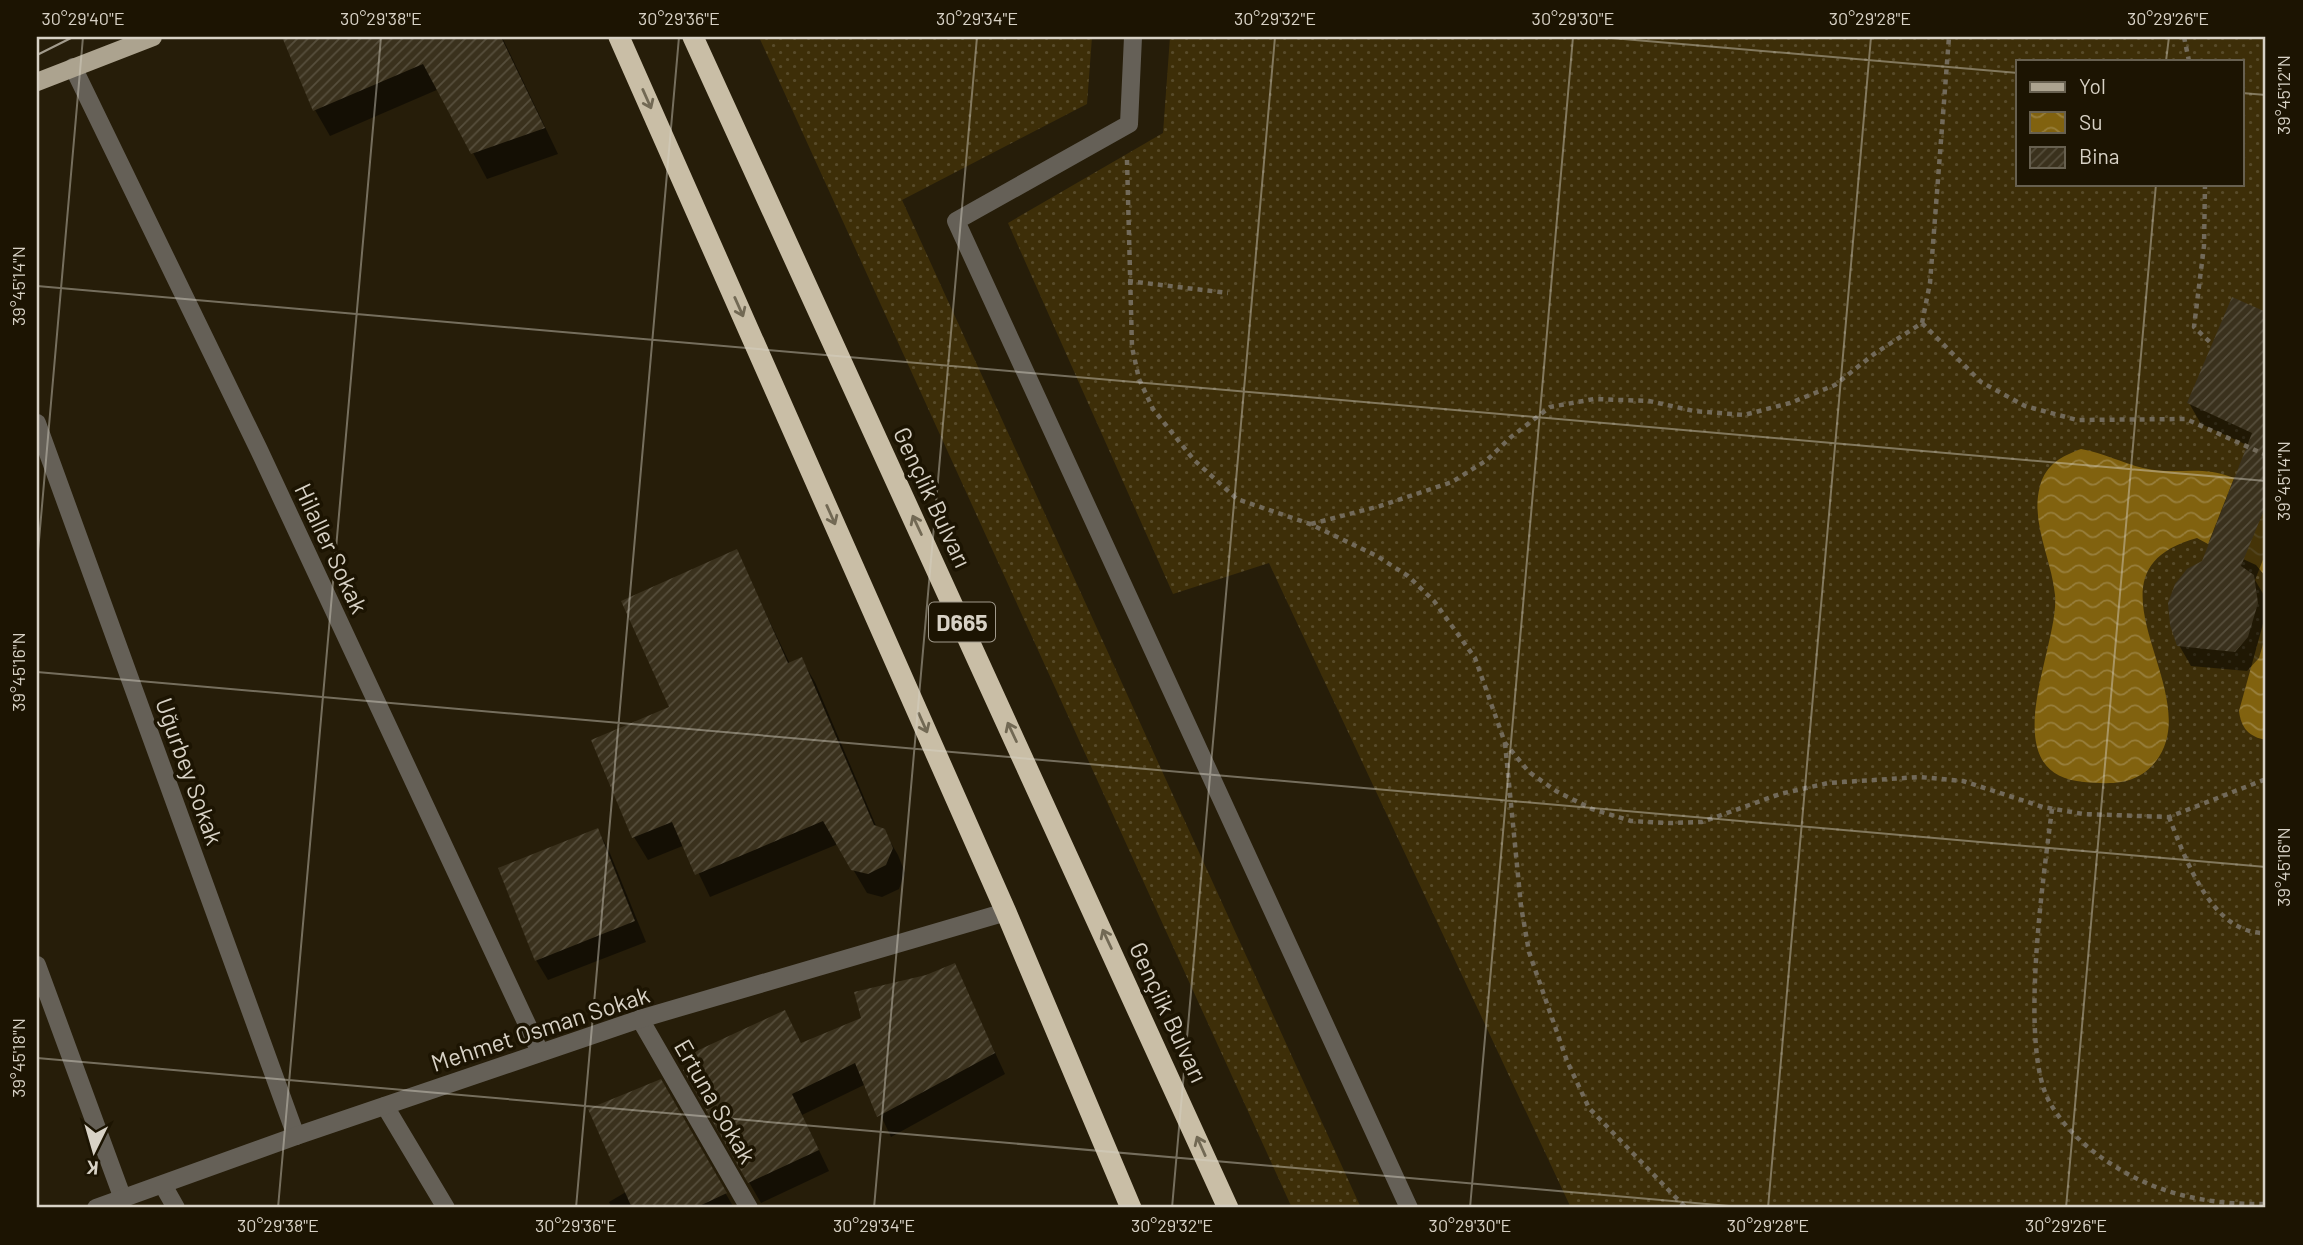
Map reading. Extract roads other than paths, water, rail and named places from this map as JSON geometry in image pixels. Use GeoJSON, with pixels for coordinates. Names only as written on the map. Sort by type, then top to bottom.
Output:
{"type":"FeatureCollection","features":[{"type":"Feature","properties":{"kind":"highway"},"geometry":{"type":"LineString","coordinates":[[619,37],[1006,912],[1131,1208]]}},
{"type":"Feature","properties":{"kind":"highway","name":"Gençlik Bulvarı"},"geometry":{"type":"LineString","coordinates":[[694,37],[1228,1208]]}},
{"type":"Feature","properties":{"kind":"main road"},"geometry":{"type":"LineString","coordinates":[[37,82],[153,37]]}},
{"type":"Feature","properties":{"kind":"street"},"geometry":{"type":"LineString","coordinates":[[1133,37],[1129,124],[956,221],[1409,1208]]}},
{"type":"Feature","properties":{"kind":"street","name":"Hilaller Sokak"},"geometry":{"type":"LineString","coordinates":[[74,67],[259,450],[540,1052]]}},
{"type":"Feature","properties":{"kind":"street","name":"Uğurbey Sokak"},"geometry":{"type":"LineString","coordinates":[[37,423],[296,1136]]}},
{"type":"Feature","properties":{"kind":"street","name":"Mehmet Osman Sokak"},"geometry":{"type":"LineString","coordinates":[[96,1208],[296,1136],[640,1019],[1006,912]]}},
{"type":"Feature","properties":{"kind":"street"},"geometry":{"type":"LineString","coordinates":[[37,965],[124,1199]]}},
{"type":"Feature","properties":{"kind":"street","name":"Ertuna Sokak"},"geometry":{"type":"LineString","coordinates":[[640,1019],[749,1208]]}},
{"type":"Feature","properties":{"kind":"street"},"geometry":{"type":"LineString","coordinates":[[385,1106],[446,1208]]}},
{"type":"Feature","properties":{"kind":"street"},"geometry":{"type":"LineString","coordinates":[[163,1185],[176,1208]]}},
{"type":"Feature","properties":{"kind":"water"},"geometry":{"type":"Polygon","coordinates":[[[2081,449],[2143,468],[2210,472],[2234,478],[2208,544],[2197,538],[2162,555],[2145,577],[2143,605],[2167,702],[2168,733],[2156,761],[2149,769],[2136,777],[2116,783],[2084,782],[2056,774],[2041,757],[2035,733],[2036,705],[2054,617],[2055,595],[2038,513],[2040,486],[2051,466],[2081,449]]]}},
{"type":"Feature","properties":{"kind":"water"},"geometry":{"type":"Polygon","coordinates":[[[2266,505],[2266,577],[2256,565],[2243,559],[2266,505]]]}},
{"type":"Feature","properties":{"kind":"water"},"geometry":{"type":"Polygon","coordinates":[[[2266,613],[2266,740],[2247,731],[2239,711],[2266,613]]]}},
{"type":"Feature","properties":{"kind":"tram line"},"geometry":{"type":"LineString","coordinates":[[37,55],[73,37]]}}]}
